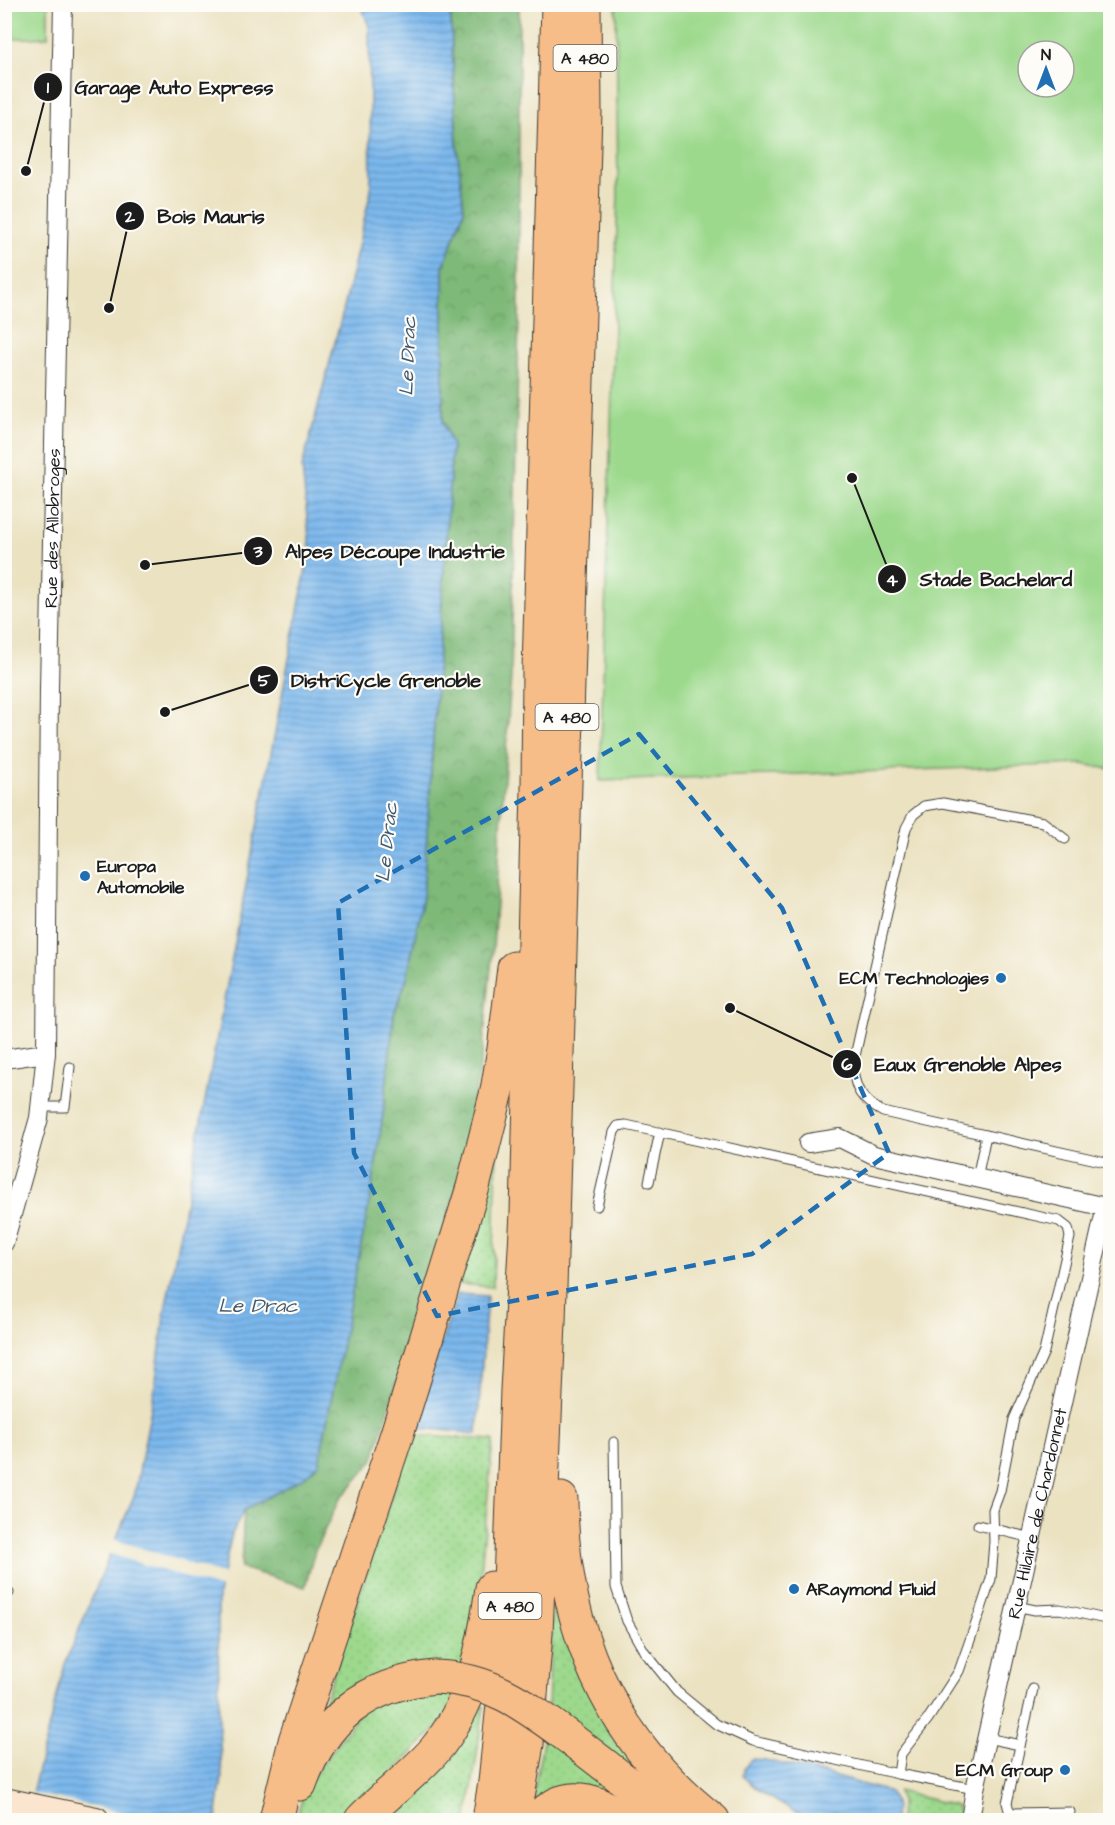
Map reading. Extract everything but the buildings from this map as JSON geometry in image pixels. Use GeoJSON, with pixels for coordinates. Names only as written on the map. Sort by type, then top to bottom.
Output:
{"type":"FeatureCollection","features":[{"type":"Feature","properties":{"kind":"highway","name":"A 480"},"geometry":{"type":"LineString","coordinates":[[489,1821],[507,1666],[517,1390],[527,1201],[558,4]]}},
{"type":"Feature","properties":{"kind":"highway","name":"A 480"},"geometry":{"type":"LineString","coordinates":[[514,1821],[527,1744],[536,1633],[549,1322],[585,112],[584,4]]}},
{"type":"Feature","properties":{"kind":"highway"},"geometry":{"type":"LineString","coordinates":[[585,112],[600,4]]}},
{"type":"Feature","properties":{"kind":"highway"},"geometry":{"type":"LineString","coordinates":[[276,1821],[295,1741],[397,1434],[449,1269],[486,1137],[504,1049],[516,955],[522,782],[539,670]]}},
{"type":"Feature","properties":{"kind":"highway"},"geometry":{"type":"LineString","coordinates":[[549,1322],[560,1363],[561,1512],[564,1550],[570,1595],[580,1632],[604,1690],[634,1740],[647,1758],[687,1800],[713,1821]]}},
{"type":"Feature","properties":{"kind":"highway"},"geometry":{"type":"LineString","coordinates":[[361,1821],[433,1752],[454,1723],[469,1694],[478,1665],[491,1601],[517,1390]]}},
{"type":"Feature","properties":{"kind":"highway"},"geometry":{"type":"LineString","coordinates":[[288,1821],[316,1746],[333,1724],[353,1706],[376,1691],[410,1680],[435,1677],[461,1678],[489,1686],[531,1710],[676,1821]]}},
{"type":"Feature","properties":{"kind":"highway"},"geometry":{"type":"LineString","coordinates":[[537,1821],[555,1805],[577,1800],[595,1802],[631,1821]]}},
{"type":"Feature","properties":{"kind":"main road"},"geometry":{"type":"LineString","coordinates":[[4,1801],[96,1821]]}},
{"type":"Feature","properties":{"kind":"main road"},"geometry":{"type":"LineString","coordinates":[[4,1816],[24,1821]]}},
{"type":"Feature","properties":{"kind":"street","name":"Rue des Allobroges"},"geometry":{"type":"LineString","coordinates":[[4,1243],[39,1118],[45,1053],[49,688],[63,4]]}},
{"type":"Feature","properties":{"kind":"street"},"geometry":{"type":"LineString","coordinates":[[4,1059],[45,1053]]}},
{"type":"Feature","properties":{"kind":"street"},"geometry":{"type":"LineString","coordinates":[[808,1143],[840,1138],[874,1155],[1108,1207]]}},
{"type":"Feature","properties":{"kind":"street","name":"Rue Hilaire de Chardonnet"},"geometry":{"type":"LineString","coordinates":[[970,1821],[975,1789],[1016,1606],[1108,1207]]}},
{"type":"Feature","properties":{"kind":"lane"},"geometry":{"type":"LineString","coordinates":[[1065,839],[1043,822],[943,804],[924,806],[913,815],[906,828],[853,1065],[854,1082],[861,1096],[871,1106],[883,1112],[1110,1163]]}},
{"type":"Feature","properties":{"kind":"lane"},"geometry":{"type":"LineString","coordinates":[[41,1107],[65,1107],[69,1067]]}},
{"type":"Feature","properties":{"kind":"lane"},"geometry":{"type":"LineString","coordinates":[[597,1206],[614,1132],[618,1126],[626,1125],[1059,1221],[1068,1228],[1070,1238],[1044,1352],[1014,1419],[1000,1491],[993,1510],[991,1579],[959,1671],[928,1719],[901,1754],[898,1774]]}},
{"type":"Feature","properties":{"kind":"lane"},"geometry":{"type":"LineString","coordinates":[[649,1182],[660,1132]]}},
{"type":"Feature","properties":{"kind":"lane"},"geometry":{"type":"LineString","coordinates":[[977,1178],[986,1135]]}},
{"type":"Feature","properties":{"kind":"lane"},"geometry":{"type":"LineString","coordinates":[[1108,1207],[1110,1180]]}},
{"type":"Feature","properties":{"kind":"lane"},"geometry":{"type":"LineString","coordinates":[[614,1442],[616,1587],[627,1621],[644,1651],[678,1692],[716,1724],[753,1741],[975,1789]]}},
{"type":"Feature","properties":{"kind":"lane"},"geometry":{"type":"LineString","coordinates":[[978,1526],[1032,1538]]}},
{"type":"Feature","properties":{"kind":"lane"},"geometry":{"type":"LineString","coordinates":[[1016,1606],[1035,1611],[1060,1610],[1110,1620]]}},
{"type":"Feature","properties":{"kind":"lane"},"geometry":{"type":"LineString","coordinates":[[1033,1689],[1007,1803],[1009,1810],[1013,1813],[1070,1812]]}},
{"type":"Feature","properties":{"kind":"lane"},"geometry":{"type":"LineString","coordinates":[[987,1738],[1020,1745]]}},
{"type":"Feature","properties":{"kind":"highlighted area"},"geometry":{"type":"Polygon","coordinates":[[[639,734],[782,908],[889,1153],[752,1254],[437,1316],[354,1153],[338,903],[639,734]]]}},
{"type":"Feature","properties":{"kind":"green space"},"geometry":{"type":"Polygon","coordinates":[[[4,5],[48,5],[48,37],[5,39],[4,5]]]}},
{"type":"Feature","properties":{"kind":"green space"},"geometry":{"type":"Polygon","coordinates":[[[450,5],[519,5],[519,315],[511,675],[493,948],[482,1056],[460,1177],[373,1461],[339,1500],[315,1550],[305,1587],[241,1568],[244,1510],[272,1493],[372,1189],[394,1014],[407,978],[423,896],[452,446],[443,422],[443,268],[464,211],[457,145],[450,5]]]}},
{"type":"Feature","properties":{"kind":"green space"},"geometry":{"type":"Polygon","coordinates":[[[616,5],[1110,5],[1110,769],[1082,764],[600,781],[618,192],[616,5]]]}},
{"type":"Feature","properties":{"kind":"green space"},"geometry":{"type":"Polygon","coordinates":[[[497,1152],[493,1287],[459,1284],[497,1152]]]}},
{"type":"Feature","properties":{"kind":"green space"},"geometry":{"type":"Polygon","coordinates":[[[411,1435],[493,1440],[478,1604],[463,1665],[317,1725],[411,1435]]]}},
{"type":"Feature","properties":{"kind":"green space"},"geometry":{"type":"Polygon","coordinates":[[[555,1563],[585,1665],[700,1820],[548,1706],[555,1563]]]}},
{"type":"Feature","properties":{"kind":"green space"},"geometry":{"type":"Polygon","coordinates":[[[455,1687],[452,1712],[346,1820],[295,1820],[307,1785],[365,1706],[455,1687]]]}},
{"type":"Feature","properties":{"kind":"green space"},"geometry":{"type":"Polygon","coordinates":[[[476,1706],[484,1706],[467,1820],[388,1820],[432,1773],[476,1706]]]}},
{"type":"Feature","properties":{"kind":"green space"},"geometry":{"type":"Polygon","coordinates":[[[545,1731],[626,1803],[532,1801],[545,1731]]]}},
{"type":"Feature","properties":{"kind":"green space"},"geometry":{"type":"Polygon","coordinates":[[[898,1791],[956,1806],[962,1820],[900,1820],[901,1803],[898,1791]]]}},
{"type":"Feature","properties":{"kind":"water","name":"Le Drac"},"geometry":{"type":"Polygon","coordinates":[[[361,5],[450,5],[457,145],[464,211],[443,268],[443,422],[452,445],[423,896],[407,978],[394,1014],[372,1189],[319,1463],[303,1478],[244,1510],[232,1534],[218,1595],[219,1725],[222,1778],[216,1820],[25,1820],[65,1664],[135,1493],[155,1387],[164,1316],[310,548],[302,467],[345,304],[371,190],[369,27],[361,5]]]}},
{"type":"Feature","properties":{"kind":"water"},"geometry":{"type":"Polygon","coordinates":[[[458,1294],[487,1296],[477,1434],[412,1427],[458,1294]]]}},
{"type":"Feature","properties":{"kind":"water"},"geometry":{"type":"Polygon","coordinates":[[[751,1759],[823,1773],[889,1792],[896,1805],[894,1820],[828,1821],[801,1815],[768,1796],[743,1776],[744,1769],[751,1759]]]}},
{"type":"Feature","properties":{"kind":"pier"},"geometry":{"type":"Polygon","coordinates":[[[113,1539],[225,1575],[222,1589],[107,1553],[113,1539]]]}},
{"type":"Feature","properties":{"kind":"pier"},"geometry":{"type":"Polygon","coordinates":[[[29,1792],[157,1820],[22,1820],[29,1792]]]}},
{"type":"Feature","properties":{"kind":"place","name":"Garage Auto Express"},"geometry":{"type":"Point","coordinates":[26,171]}},
{"type":"Feature","properties":{"kind":"place","name":"Bois Mauris"},"geometry":{"type":"Point","coordinates":[109,308]}},
{"type":"Feature","properties":{"kind":"place","name":"Stade Bachelard"},"geometry":{"type":"Point","coordinates":[852,478]}},
{"type":"Feature","properties":{"kind":"place","name":"Alpes Découpe Industrie"},"geometry":{"type":"Point","coordinates":[145,565]}},
{"type":"Feature","properties":{"kind":"place","name":"DistriCycle Grenoble"},"geometry":{"type":"Point","coordinates":[165,712]}},
{"type":"Feature","properties":{"kind":"place","name":"Europa Automobile"},"geometry":{"type":"Point","coordinates":[85,876]}},
{"type":"Feature","properties":{"kind":"place","name":"ECM Technologies"},"geometry":{"type":"Point","coordinates":[1001,978]}},
{"type":"Feature","properties":{"kind":"place","name":"Eaux Grenoble Alpes"},"geometry":{"type":"Point","coordinates":[730,1008]}},
{"type":"Feature","properties":{"kind":"place","name":"ARaymond Fluid"},"geometry":{"type":"Point","coordinates":[794,1589]}},
{"type":"Feature","properties":{"kind":"place","name":"ECM Group"},"geometry":{"type":"Point","coordinates":[1065,1770]}}]}
